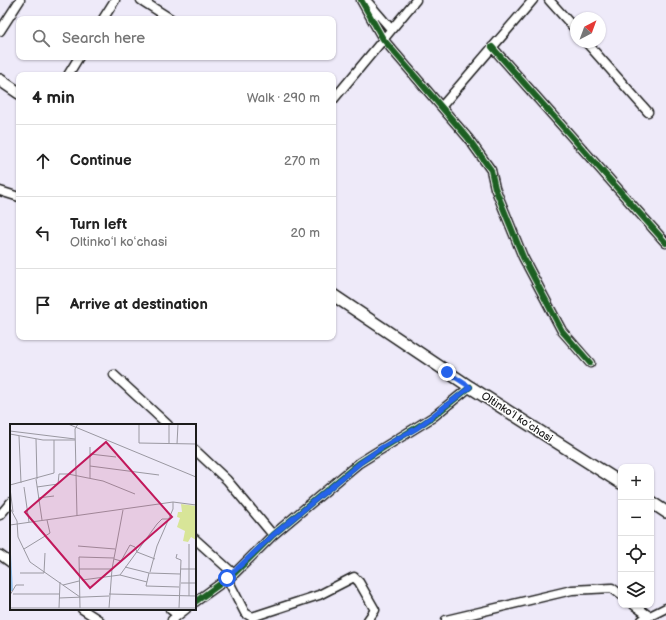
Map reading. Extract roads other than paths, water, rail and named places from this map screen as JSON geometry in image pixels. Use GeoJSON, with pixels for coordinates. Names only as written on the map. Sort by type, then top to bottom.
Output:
{"type":"FeatureCollection","features":[{"type":"Feature","properties":{"kind":"main road"},"geometry":{"type":"LineString","coordinates":[[0,80],[16,91]]}},
{"type":"Feature","properties":{"kind":"main road","name":"Oltinkoʻl koʻchasi"},"geometry":{"type":"LineString","coordinates":[[336,297],[470,387],[618,481]]}},
{"type":"Feature","properties":{"kind":"main road"},"geometry":{"type":"LineString","coordinates":[[654,504],[666,512]]}},
{"type":"Feature","properties":{"kind":"street"},"geometry":{"type":"LineString","coordinates":[[0,31],[20,0]]}},
{"type":"Feature","properties":{"kind":"street"},"geometry":{"type":"LineString","coordinates":[[105,16],[115,0]]}},
{"type":"Feature","properties":{"kind":"street"},"geometry":{"type":"LineString","coordinates":[[141,0],[166,16]]}},
{"type":"Feature","properties":{"kind":"street"},"geometry":{"type":"LineString","coordinates":[[361,0],[383,39],[442,106],[491,170],[495,188],[523,257],[562,331],[590,363]]}},
{"type":"Feature","properties":{"kind":"street"},"geometry":{"type":"LineString","coordinates":[[366,0],[391,29]]}},
{"type":"Feature","properties":{"kind":"street"},"geometry":{"type":"LineString","coordinates":[[336,96],[416,0]]}},
{"type":"Feature","properties":{"kind":"street"},"geometry":{"type":"LineString","coordinates":[[442,106],[532,0]]}},
{"type":"Feature","properties":{"kind":"street"},"geometry":{"type":"LineString","coordinates":[[549,0],[570,23]]}},
{"type":"Feature","properties":{"kind":"street"},"geometry":{"type":"LineString","coordinates":[[492,47],[666,243]]}},
{"type":"Feature","properties":{"kind":"street"},"geometry":{"type":"LineString","coordinates":[[591,48],[648,112]]}},
{"type":"Feature","properties":{"kind":"street"},"geometry":{"type":"LineString","coordinates":[[70,72],[77,60]]}},
{"type":"Feature","properties":{"kind":"street"},"geometry":{"type":"LineString","coordinates":[[0,191],[16,195]]}},
{"type":"Feature","properties":{"kind":"street"},"geometry":{"type":"LineString","coordinates":[[114,376],[167,424]]}},
{"type":"Feature","properties":{"kind":"street"},"geometry":{"type":"LineString","coordinates":[[196,601],[231,576],[273,535],[360,463],[381,448],[423,424],[470,387]]}},
{"type":"Feature","properties":{"kind":"street"},"geometry":{"type":"LineString","coordinates":[[196,451],[227,480],[273,535]]}},
{"type":"Feature","properties":{"kind":"street"},"geometry":{"type":"LineString","coordinates":[[0,515],[10,503]]}},
{"type":"Feature","properties":{"kind":"street"},"geometry":{"type":"LineString","coordinates":[[196,541],[231,576],[245,613],[252,616],[319,595],[354,577],[359,582],[375,610],[368,620]]}},
{"type":"Feature","properties":{"kind":"street"},"geometry":{"type":"LineString","coordinates":[[0,555],[10,561]]}},
{"type":"Feature","properties":{"kind":"street"},"geometry":{"type":"LineString","coordinates":[[446,620],[572,590],[612,588],[618,593]]}},
{"type":"Feature","properties":{"kind":"street"},"geometry":{"type":"LineString","coordinates":[[637,608],[646,618],[666,608]]}},
{"type":"Feature","properties":{"kind":"street"},"geometry":{"type":"LineString","coordinates":[[84,610],[99,620]]}},
{"type":"Feature","properties":{"kind":"street"},"geometry":{"type":"LineString","coordinates":[[175,618],[185,610]]}}]}
